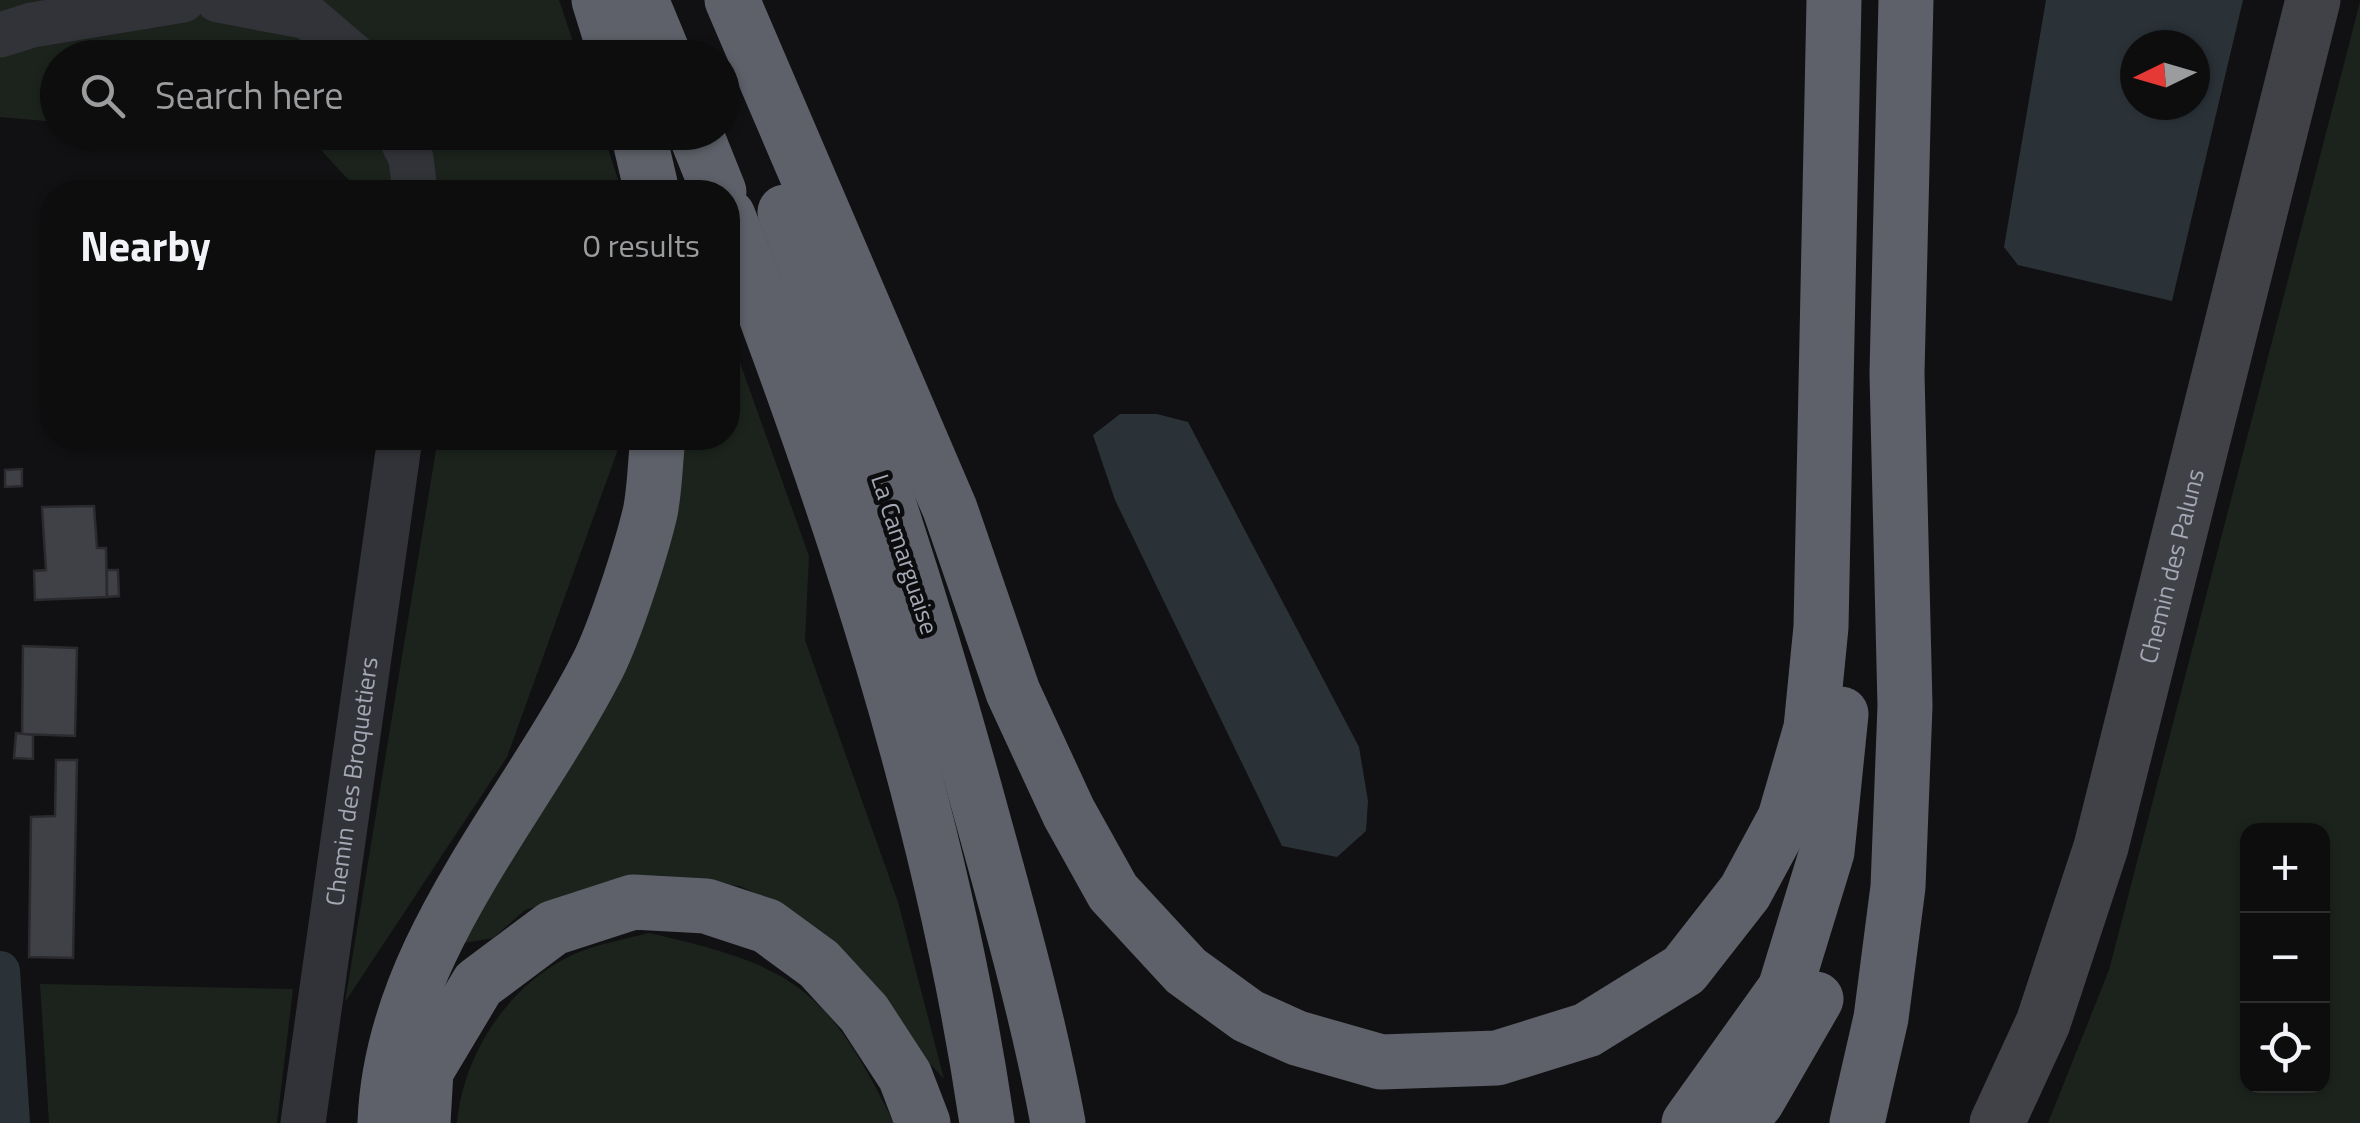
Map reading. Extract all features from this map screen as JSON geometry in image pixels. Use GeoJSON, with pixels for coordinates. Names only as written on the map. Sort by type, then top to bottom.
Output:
{"type":"FeatureCollection","features":[{"type":"Feature","properties":{"kind":"highway"},"geometry":{"type":"LineString","coordinates":[[600,0],[612,40]]}},
{"type":"Feature","properties":{"kind":"highway"},"geometry":{"type":"LineString","coordinates":[[641,0],[658,40]]}},
{"type":"Feature","properties":{"kind":"highway","name":"La Camarguaise"},"geometry":{"type":"LineString","coordinates":[[704,0],[719,40]]}},
{"type":"Feature","properties":{"kind":"highway"},"geometry":{"type":"LineString","coordinates":[[732,0],[950,509],[1013,692],[1069,813],[1113,892],[1186,971],[1248,1016],[1298,1038],[1382,1062],[1496,1058],[1587,1030],[1684,970],[1745,892],[1785,818],[1811,728],[1821,627],[1834,0]]}},
{"type":"Feature","properties":{"kind":"highway"},"geometry":{"type":"LineString","coordinates":[[1856,1123],[1882,1018],[1898,887],[1905,706],[1898,372],[1906,0]]}},
{"type":"Feature","properties":{"kind":"highway","name":"La Camarguaise"},"geometry":{"type":"LineString","coordinates":[[740,93],[830,327],[930,627],[1040,1026],[1058,1123]]}},
{"type":"Feature","properties":{"kind":"highway"},"geometry":{"type":"LineString","coordinates":[[642,150],[649,180]]}},
{"type":"Feature","properties":{"kind":"highway"},"geometry":{"type":"LineString","coordinates":[[702,150],[713,180]]}},
{"type":"Feature","properties":{"kind":"highway"},"geometry":{"type":"LineString","coordinates":[[1689,1123],[1785,989],[1827,852],[1848,651],[1829,191]]}},
{"type":"Feature","properties":{"kind":"highway"},"geometry":{"type":"LineString","coordinates":[[740,250],[863,602],[950,936],[987,1123]]}},
{"type":"Feature","properties":{"kind":"highway"},"geometry":{"type":"LineString","coordinates":[[1738,1123],[1757,1101],[1822,988],[1862,858],[1898,372]]}},
{"type":"Feature","properties":{"kind":"highway"},"geometry":{"type":"LineString","coordinates":[[386,1123],[386,1096],[411,995],[472,874],[599,662],[650,513],[657,450]]}},
{"type":"Feature","properties":{"kind":"highway"},"geometry":{"type":"LineString","coordinates":[[423,1123],[426,1071],[478,984],[552,928],[633,902],[706,906],[767,926],[819,964],[864,1013],[905,1076],[923,1123]]}},
{"type":"Feature","properties":{"kind":"street"},"geometry":{"type":"LineString","coordinates":[[0,35],[32,25],[183,0]]}},
{"type":"Feature","properties":{"kind":"street"},"geometry":{"type":"LineString","coordinates":[[218,0],[308,17],[335,40]]}},
{"type":"Feature","properties":{"kind":"street","name":"Chemin des Paluns"},"geometry":{"type":"LineString","coordinates":[[1997,1123],[2043,1023],[2101,847],[2313,0]]}},
{"type":"Feature","properties":{"kind":"street"},"geometry":{"type":"LineString","coordinates":[[407,150],[414,180]]}},
{"type":"Feature","properties":{"kind":"street","name":"Chemin des Broquetiers"},"geometry":{"type":"LineString","coordinates":[[302,1123],[398,450]]}},
{"type":"Feature","properties":{"kind":"shaded area"},"geometry":{"type":"Polygon","coordinates":[[[0,0],[559,0],[572,40],[40,40],[40,121],[0,117],[0,0]]]}},
{"type":"Feature","properties":{"kind":"shaded area"},"geometry":{"type":"Polygon","coordinates":[[[2046,0],[2243,0],[2172,301],[2018,265],[2004,247],[2046,0]]]}},
{"type":"Feature","properties":{"kind":"shaded area"},"geometry":{"type":"Polygon","coordinates":[[[2360,2],[2360,1123],[2048,1123],[2109,970],[2360,2]]]}},
{"type":"Feature","properties":{"kind":"shaded area"},"geometry":{"type":"Polygon","coordinates":[[[321,150],[608,150],[618,180],[349,180],[321,150]]]}},
{"type":"Feature","properties":{"kind":"shaded area"},"geometry":{"type":"Polygon","coordinates":[[[740,363],[809,556],[805,640],[898,902],[944,1079],[791,911],[740,886],[638,878],[525,910],[493,938],[458,944],[655,556],[684,450],[740,450],[740,363]]]}},
{"type":"Feature","properties":{"kind":"shaded area"},"geometry":{"type":"Polygon","coordinates":[[[1120,414],[1157,414],[1188,422],[1359,747],[1368,801],[1366,831],[1337,857],[1282,846],[1115,500],[1093,435],[1120,414]]]}},
{"type":"Feature","properties":{"kind":"shaded area"},"geometry":{"type":"Polygon","coordinates":[[[436,450],[618,450],[507,757],[345,1002],[436,450]]]}},
{"type":"Feature","properties":{"kind":"shaded area"},"geometry":{"type":"Polygon","coordinates":[[[649,933],[739,958],[773,972],[801,990],[826,1012],[848,1041],[894,1123],[457,1123],[470,1068],[498,1017],[517,995],[563,960],[590,948],[649,933]]]}},
{"type":"Feature","properties":{"kind":"shaded area"},"geometry":{"type":"Polygon","coordinates":[[[40,984],[293,989],[277,1123],[49,1123],[40,984]]]}},
{"type":"Feature","properties":{"kind":"building"},"geometry":{"type":"Polygon","coordinates":[[[22,469],[22,486],[5,487],[5,470],[22,469]]]}},
{"type":"Feature","properties":{"kind":"building"},"geometry":{"type":"Polygon","coordinates":[[[94,506],[97,548],[106,548],[107,597],[35,600],[34,571],[46,570],[42,507],[94,506]]]}},
{"type":"Feature","properties":{"kind":"building"},"geometry":{"type":"Polygon","coordinates":[[[107,570],[118,570],[119,596],[107,597],[107,570]]]}},
{"type":"Feature","properties":{"kind":"building"},"geometry":{"type":"Polygon","coordinates":[[[23,646],[77,648],[75,736],[22,734],[23,646]]]}},
{"type":"Feature","properties":{"kind":"building"},"geometry":{"type":"Polygon","coordinates":[[[16,733],[33,735],[33,759],[14,758],[16,733]]]}},
{"type":"Feature","properties":{"kind":"building"},"geometry":{"type":"Polygon","coordinates":[[[56,760],[77,760],[73,958],[29,957],[31,817],[55,816],[56,760]]]}},
{"type":"Feature","properties":{"kind":"waterway"},"geometry":{"type":"LineString","coordinates":[[0,971],[10,1123]]}}]}
